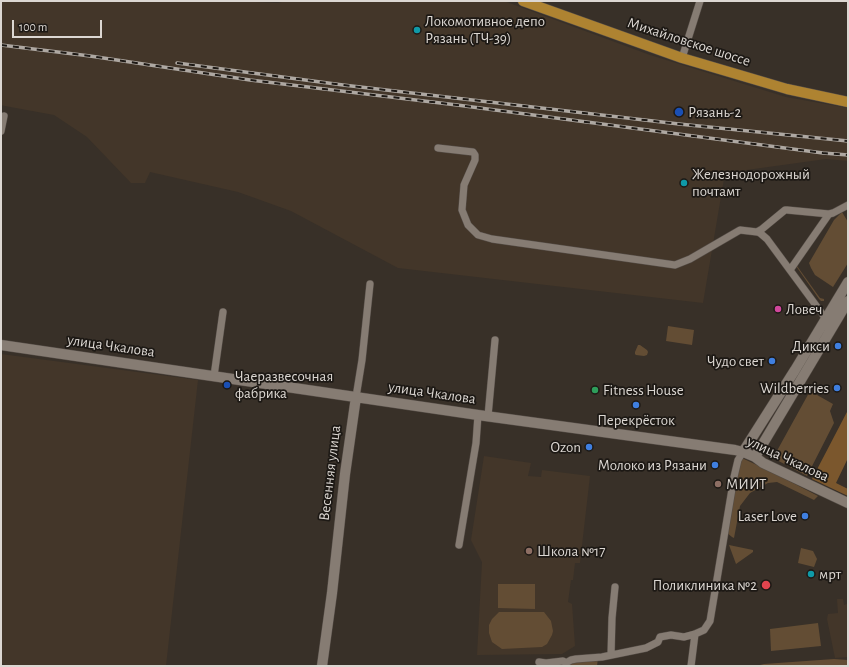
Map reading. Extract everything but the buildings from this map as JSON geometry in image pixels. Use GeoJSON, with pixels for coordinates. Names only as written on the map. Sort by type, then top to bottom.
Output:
{"type":"FeatureCollection","features":[{"type":"Feature","properties":{"kind":"main road","name":"Михайловское шоссе"},"geometry":{"type":"LineString","coordinates":[[523,1],[682,58],[787,89],[848,102]]}},
{"type":"Feature","properties":{"kind":"street"},"geometry":{"type":"LineString","coordinates":[[682,58],[700,1]]}},
{"type":"Feature","properties":{"kind":"street"},"geometry":{"type":"LineString","coordinates":[[1,131],[4,116]]}},
{"type":"Feature","properties":{"kind":"street"},"geometry":{"type":"LineString","coordinates":[[438,148],[473,152],[475,155],[475,160],[464,185],[462,210],[468,225],[478,234],[492,239],[675,265],[696,256],[740,230],[757,232],[767,239],[830,323]]}},
{"type":"Feature","properties":{"kind":"street"},"geometry":{"type":"LineString","coordinates":[[757,232],[784,210],[829,214],[848,204]]}},
{"type":"Feature","properties":{"kind":"street"},"geometry":{"type":"LineString","coordinates":[[790,270],[829,214]]}},
{"type":"Feature","properties":{"kind":"street"},"geometry":{"type":"LineString","coordinates":[[755,457],[830,323],[848,282]]}},
{"type":"Feature","properties":{"kind":"street","name":"Весенняя улица"},"geometry":{"type":"LineString","coordinates":[[322,666],[330,608],[344,474],[362,360],[370,284]]}},
{"type":"Feature","properties":{"kind":"street"},"geometry":{"type":"LineString","coordinates":[[539,662],[546,663],[563,661],[566,663],[576,659],[602,657],[646,648],[658,642],[660,637],[671,635],[684,637],[704,630],[710,621],[738,460],[830,323],[848,301]]}},
{"type":"Feature","properties":{"kind":"street"},"geometry":{"type":"LineString","coordinates":[[214,376],[223,312]]}},
{"type":"Feature","properties":{"kind":"street"},"geometry":{"type":"LineString","coordinates":[[459,545],[476,443],[483,416],[495,340]]}},
{"type":"Feature","properties":{"kind":"street","name":"улица Чкалова"},"geometry":{"type":"LineString","coordinates":[[1,345],[483,416],[710,446],[743,452],[848,503]]}},
{"type":"Feature","properties":{"kind":"street"},"geometry":{"type":"LineString","coordinates":[[611,655],[615,587]]}},
{"type":"Feature","properties":{"kind":"street"},"geometry":{"type":"LineString","coordinates":[[691,666],[695,634]]}},
{"type":"Feature","properties":{"kind":"shaded area"},"geometry":{"type":"Polygon","coordinates":[[[1,1],[233,1],[278,3],[286,1],[504,1],[650,55],[786,97],[848,108],[848,161],[826,159],[725,173],[703,303],[398,268],[291,211],[238,192],[150,172],[145,183],[131,183],[87,137],[54,115],[1,105],[1,1]]]}},
{"type":"Feature","properties":{"kind":"shaded area"},"geometry":{"type":"Polygon","coordinates":[[[842,212],[848,222],[848,263],[833,287],[815,275],[809,263],[834,220],[842,212]]]}},
{"type":"Feature","properties":{"kind":"shaded area"},"geometry":{"type":"Polygon","coordinates":[[[796,266],[820,298],[824,299],[824,301],[819,299],[796,266]]]}},
{"type":"Feature","properties":{"kind":"shaded area"},"geometry":{"type":"Polygon","coordinates":[[[668,326],[694,330],[692,345],[666,341],[668,326]]]}},
{"type":"Feature","properties":{"kind":"shaded area"},"geometry":{"type":"Polygon","coordinates":[[[638,345],[647,350],[647,355],[644,356],[635,354],[638,345]]]}},
{"type":"Feature","properties":{"kind":"shaded area"},"geometry":{"type":"Polygon","coordinates":[[[1,354],[198,380],[166,666],[9,666],[1,663],[1,354]]]}},
{"type":"Feature","properties":{"kind":"shaded area"},"geometry":{"type":"Polygon","coordinates":[[[810,391],[833,404],[830,411],[834,423],[807,476],[773,458],[810,391]]]}},
{"type":"Feature","properties":{"kind":"shaded area"},"geometry":{"type":"Polygon","coordinates":[[[848,410],[848,458],[836,483],[848,489],[848,496],[812,479],[848,410]]]}},
{"type":"Feature","properties":{"kind":"shaded area","name":"Школа №17"},"geometry":{"type":"Polygon","coordinates":[[[484,456],[531,463],[528,476],[541,477],[542,470],[590,476],[580,563],[575,563],[568,602],[572,604],[575,646],[562,654],[477,655],[482,562],[471,540],[484,456]]]}},
{"type":"Feature","properties":{"kind":"shaded area"},"geometry":{"type":"Polygon","coordinates":[[[742,459],[774,473],[818,496],[814,500],[777,482],[768,483],[750,493],[740,506],[734,538],[727,533],[737,465],[742,459]]]}},
{"type":"Feature","properties":{"kind":"shaded area"},"geometry":{"type":"Polygon","coordinates":[[[729,545],[753,550],[753,552],[736,564],[729,545]]]}},
{"type":"Feature","properties":{"kind":"shaded area"},"geometry":{"type":"Polygon","coordinates":[[[801,548],[813,551],[817,559],[814,567],[798,563],[801,548]]]}},
{"type":"Feature","properties":{"kind":"shaded area"},"geometry":{"type":"Polygon","coordinates":[[[498,584],[535,584],[535,609],[498,608],[498,584]]]}},
{"type":"Feature","properties":{"kind":"shaded area"},"geometry":{"type":"Polygon","coordinates":[[[837,599],[843,599],[844,605],[847,604],[848,606],[848,657],[835,658],[827,619],[828,614],[838,613],[837,599]]]}},
{"type":"Feature","properties":{"kind":"shaded area"},"geometry":{"type":"Polygon","coordinates":[[[499,612],[544,612],[551,621],[553,631],[552,635],[547,644],[542,647],[502,649],[492,642],[489,633],[489,625],[492,619],[499,612]]]}},
{"type":"Feature","properties":{"kind":"shaded area"},"geometry":{"type":"Polygon","coordinates":[[[818,623],[821,646],[771,651],[770,629],[818,623]]]}},
{"type":"Feature","properties":{"kind":"shaded area"},"geometry":{"type":"Polygon","coordinates":[[[598,658],[597,666],[567,666],[569,662],[598,658]]]}},
{"type":"Feature","properties":{"kind":"shaded area"},"geometry":{"type":"Polygon","coordinates":[[[834,659],[848,660],[848,666],[756,666],[764,664],[834,659]]]}},
{"type":"Feature","properties":{"kind":"railway"},"geometry":{"type":"LineString","coordinates":[[1,45],[90,56],[250,80],[848,155]]}},
{"type":"Feature","properties":{"kind":"railway"},"geometry":{"type":"LineString","coordinates":[[177,63],[343,85],[679,124],[848,141]]}},
{"type":"Feature","properties":{"kind":"place","name":"Локомотивное депо Рязань (ТЧ-39)"},"geometry":{"type":"Point","coordinates":[417,30]}},
{"type":"Feature","properties":{"kind":"place","name":"Рязань-2"},"geometry":{"type":"Point","coordinates":[679,112]}},
{"type":"Feature","properties":{"kind":"place","name":"Железнодорожный почтамт"},"geometry":{"type":"Point","coordinates":[684,183]}},
{"type":"Feature","properties":{"kind":"place","name":"Ловеч"},"geometry":{"type":"Point","coordinates":[778,309]}},
{"type":"Feature","properties":{"kind":"place","name":"Дикси"},"geometry":{"type":"Point","coordinates":[838,346]}},
{"type":"Feature","properties":{"kind":"place","name":"Чудо свет"},"geometry":{"type":"Point","coordinates":[772,361]}},
{"type":"Feature","properties":{"kind":"place","name":"Чаеразвесочная фабрика"},"geometry":{"type":"Point","coordinates":[227,385]}},
{"type":"Feature","properties":{"kind":"place","name":"Wildberries"},"geometry":{"type":"Point","coordinates":[837,388]}},
{"type":"Feature","properties":{"kind":"place","name":"Fitness House"},"geometry":{"type":"Point","coordinates":[595,390]}},
{"type":"Feature","properties":{"kind":"place","name":"Перекрёсток"},"geometry":{"type":"Point","coordinates":[636,405]}},
{"type":"Feature","properties":{"kind":"place","name":"Ozon"},"geometry":{"type":"Point","coordinates":[589,447]}},
{"type":"Feature","properties":{"kind":"place","name":"Молоко из Рязани"},"geometry":{"type":"Point","coordinates":[715,465]}},
{"type":"Feature","properties":{"kind":"place","name":"МИИТ"},"geometry":{"type":"Point","coordinates":[718,484]}},
{"type":"Feature","properties":{"kind":"place","name":"Laser Love"},"geometry":{"type":"Point","coordinates":[805,516]}},
{"type":"Feature","properties":{"kind":"place","name":"Школа №17"},"geometry":{"type":"Point","coordinates":[529,551]}},
{"type":"Feature","properties":{"kind":"place","name":"мрт"},"geometry":{"type":"Point","coordinates":[811,574]}},
{"type":"Feature","properties":{"kind":"place","name":"Поликлиника №2"},"geometry":{"type":"Point","coordinates":[766,585]}}]}
